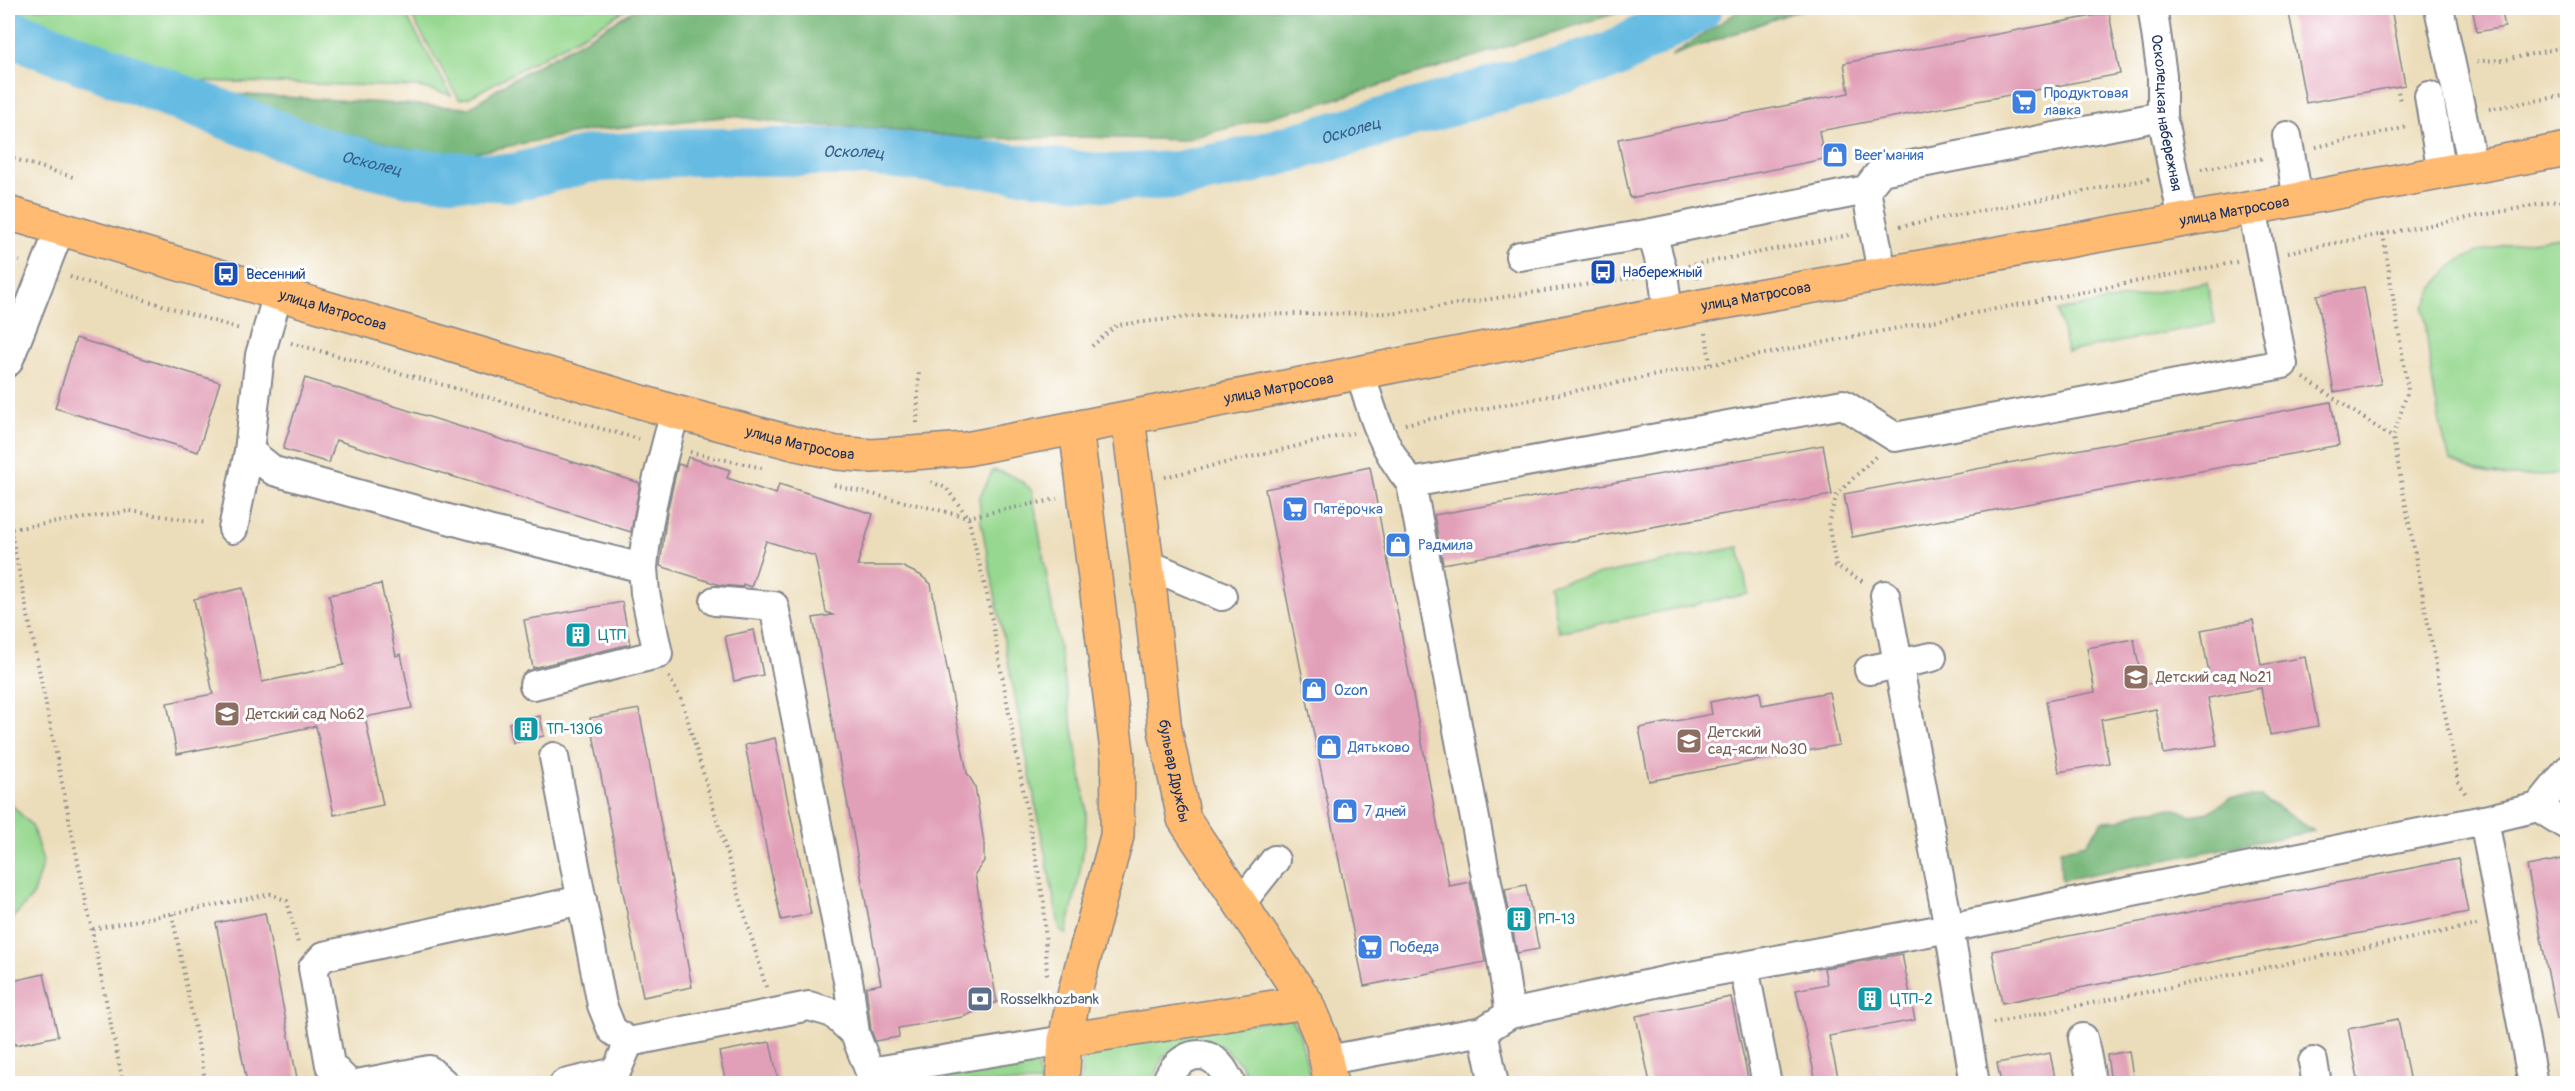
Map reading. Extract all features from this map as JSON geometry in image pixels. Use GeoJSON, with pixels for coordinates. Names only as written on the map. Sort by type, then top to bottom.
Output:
{"type":"FeatureCollection","features":[{"type":"Feature","properties":{"kind":"main road","name":"улица Матросова"},"geometry":{"type":"LineString","coordinates":[[8,213],[675,412],[837,453],[872,456],[966,449],[1668,313],[2252,208],[2568,148]]}},
{"type":"Feature","properties":{"kind":"main road","name":"бульвар Дружбы"},"geometry":{"type":"LineString","coordinates":[[1128,418],[1165,730],[1184,819],[1306,1002],[1330,1072]]}},
{"type":"Feature","properties":{"kind":"main road"},"geometry":{"type":"LineString","coordinates":[[1062,1083],[1065,1040],[1075,991],[1116,836],[1118,759],[1076,428]]}},
{"type":"Feature","properties":{"kind":"main road"},"geometry":{"type":"LineString","coordinates":[[1065,1040],[1306,1002]]}},
{"type":"Feature","properties":{"kind":"street","name":"Осколецкая набережная"},"geometry":{"type":"LineString","coordinates":[[2154,8],[2152,12],[2162,75],[2162,116],[2183,220]]}},
{"type":"Feature","properties":{"kind":"street"},"geometry":{"type":"LineString","coordinates":[[2439,8],[2461,115],[2458,170]]}},
{"type":"Feature","properties":{"kind":"street"},"geometry":{"type":"LineString","coordinates":[[2431,109],[2458,170]]}},
{"type":"Feature","properties":{"kind":"street"},"geometry":{"type":"LineString","coordinates":[[1520,256],[1652,233],[1866,190],[1881,171],[2162,116]]}},
{"type":"Feature","properties":{"kind":"street"},"geometry":{"type":"LineString","coordinates":[[2288,144],[2298,199]]}},
{"type":"Feature","properties":{"kind":"street"},"geometry":{"type":"LineString","coordinates":[[1866,190],[1882,273]]}},
{"type":"Feature","properties":{"kind":"street"},"geometry":{"type":"LineString","coordinates":[[1412,483],[1843,404],[1895,437],[2283,364],[2252,208]]}},
{"type":"Feature","properties":{"kind":"street"},"geometry":{"type":"LineString","coordinates":[[8,362],[60,229]]}},
{"type":"Feature","properties":{"kind":"street"},"geometry":{"type":"LineString","coordinates":[[1652,233],[1663,273],[1668,313]]}},
{"type":"Feature","properties":{"kind":"street"},"geometry":{"type":"LineString","coordinates":[[234,525],[249,451],[260,355],[278,294]]}},
{"type":"Feature","properties":{"kind":"street"},"geometry":{"type":"LineString","coordinates":[[1360,372],[1376,428],[1394,463],[1412,483],[1503,961],[1510,1014]]}},
{"type":"Feature","properties":{"kind":"street"},"geometry":{"type":"LineString","coordinates":[[534,685],[658,654],[645,593],[643,568],[646,531],[675,412]]}},
{"type":"Feature","properties":{"kind":"street"},"geometry":{"type":"LineString","coordinates":[[249,451],[274,471],[488,530],[643,568]]}},
{"type":"Feature","properties":{"kind":"street"},"geometry":{"type":"LineString","coordinates":[[1147,564],[1222,596]]}},
{"type":"Feature","properties":{"kind":"street"},"geometry":{"type":"LineString","coordinates":[[1886,595],[1976,1083]]}},
{"type":"Feature","properties":{"kind":"street"},"geometry":{"type":"LineString","coordinates":[[715,601],[774,606],[849,986],[855,1034],[870,1072],[1065,1040]]}},
{"type":"Feature","properties":{"kind":"street"},"geometry":{"type":"LineString","coordinates":[[1869,670],[1932,657]]}},
{"type":"Feature","properties":{"kind":"street"},"geometry":{"type":"LineString","coordinates":[[554,757],[603,1005],[612,1030],[629,1042],[809,1006],[833,1013],[855,1034]]}},
{"type":"Feature","properties":{"kind":"street"},"geometry":{"type":"LineString","coordinates":[[1330,1072],[1484,1031],[1510,1014],[1949,928],[2484,820],[2538,807],[2568,770]]}},
{"type":"Feature","properties":{"kind":"street"},"geometry":{"type":"LineString","coordinates":[[2538,807],[2568,826]]}},
{"type":"Feature","properties":{"kind":"street"},"geometry":{"type":"LineString","coordinates":[[2484,820],[2533,1083]]}},
{"type":"Feature","properties":{"kind":"street"},"geometry":{"type":"LineString","coordinates":[[1241,903],[1275,860]]}},
{"type":"Feature","properties":{"kind":"street"},"geometry":{"type":"LineString","coordinates":[[349,1083],[330,1065],[313,968],[324,956],[582,900]]}},
{"type":"Feature","properties":{"kind":"street"},"geometry":{"type":"LineString","coordinates":[[1744,967],[1767,1083]]}},
{"type":"Feature","properties":{"kind":"street"},"geometry":{"type":"LineString","coordinates":[[1484,1031],[1494,1083]]}},
{"type":"Feature","properties":{"kind":"street"},"geometry":{"type":"LineString","coordinates":[[2083,1038],[2092,1083]]}},
{"type":"Feature","properties":{"kind":"street"},"geometry":{"type":"LineString","coordinates":[[564,1083],[616,1072],[629,1042]]}},
{"type":"Feature","properties":{"kind":"street"},"geometry":{"type":"LineString","coordinates":[[1166,1083],[1175,1065],[1193,1055],[1212,1058],[1224,1070],[1231,1083]]}},
{"type":"Feature","properties":{"kind":"street"},"geometry":{"type":"LineString","coordinates":[[357,1083],[429,1070],[445,1083]]}},
{"type":"Feature","properties":{"kind":"path"},"geometry":{"type":"LineString","coordinates":[[2452,67],[2475,61],[2505,60],[2568,46]]}},
{"type":"Feature","properties":{"kind":"path"},"geometry":{"type":"LineString","coordinates":[[2461,115],[2568,94]]}},
{"type":"Feature","properties":{"kind":"path"},"geometry":{"type":"LineString","coordinates":[[2175,174],[2431,109]]}},
{"type":"Feature","properties":{"kind":"path"},"geometry":{"type":"LineString","coordinates":[[8,157],[73,177]]}},
{"type":"Feature","properties":{"kind":"path"},"geometry":{"type":"LineString","coordinates":[[1136,483],[1376,428],[2568,199]]}},
{"type":"Feature","properties":{"kind":"path"},"geometry":{"type":"LineString","coordinates":[[2383,234],[2408,390],[2392,438],[2458,782],[2484,820]]}},
{"type":"Feature","properties":{"kind":"path"},"geometry":{"type":"LineString","coordinates":[[8,257],[267,337],[666,446],[770,470]]}},
{"type":"Feature","properties":{"kind":"path"},"geometry":{"type":"LineString","coordinates":[[2283,364],[2392,438]]}},
{"type":"Feature","properties":{"kind":"path"},"geometry":{"type":"LineString","coordinates":[[1886,595],[1836,566],[1828,523],[1837,494],[1895,437]]}},
{"type":"Feature","properties":{"kind":"path"},"geometry":{"type":"LineString","coordinates":[[828,483],[968,517],[1085,493]]}},
{"type":"Feature","properties":{"kind":"path"},"geometry":{"type":"LineString","coordinates":[[12,529],[130,511],[217,525],[234,525]]}},
{"type":"Feature","properties":{"kind":"path"},"geometry":{"type":"LineString","coordinates":[[8,517],[123,1083]]}},
{"type":"Feature","properties":{"kind":"path"},"geometry":{"type":"LineString","coordinates":[[968,517],[988,599],[1044,903],[1047,984]]}},
{"type":"Feature","properties":{"kind":"path"},"geometry":{"type":"LineString","coordinates":[[658,654],[682,702],[773,1013]]}},
{"type":"Feature","properties":{"kind":"path"},"geometry":{"type":"LineString","coordinates":[[93,928],[271,894],[287,901],[297,941],[313,968]]}},
{"type":"Feature","properties":{"kind":"path"},"geometry":{"type":"LineString","coordinates":[[172,914],[206,1083]]}},
{"type":"Feature","properties":{"kind":"path"},"geometry":{"type":"LineString","coordinates":[[1966,1029],[2502,920]]}},
{"type":"Feature","properties":{"kind":"green space"},"geometry":{"type":"Polygon","coordinates":[[[8,8],[404,8],[403,10],[451,95],[418,87],[198,81],[8,11],[8,8]]]}},
{"type":"Feature","properties":{"kind":"green space"},"geometry":{"type":"Polygon","coordinates":[[[407,8],[628,8],[468,98],[459,99],[407,8]]]}},
{"type":"Feature","properties":{"kind":"green space"},"geometry":{"type":"Polygon","coordinates":[[[637,8],[1633,8],[1319,104],[1183,140],[1085,137],[976,139],[880,128],[797,125],[732,116],[587,131],[447,158],[331,130],[215,93],[469,108],[508,82],[637,8]]]}},
{"type":"Feature","properties":{"kind":"green space"},"geometry":{"type":"Polygon","coordinates":[[[1743,8],[1805,8],[1671,56],[1743,8]]]}},
{"type":"Feature","properties":{"kind":"green space"},"geometry":{"type":"Polygon","coordinates":[[[2567,236],[2567,472],[2507,476],[2464,467],[2450,460],[2444,441],[2430,365],[2424,307],[2442,276],[2461,260],[2506,245],[2567,236]]]}},
{"type":"Feature","properties":{"kind":"green space"},"geometry":{"type":"Polygon","coordinates":[[[2207,282],[2215,323],[2067,352],[2058,311],[2207,282]]]}},
{"type":"Feature","properties":{"kind":"green space"},"geometry":{"type":"Polygon","coordinates":[[[993,470],[1014,477],[1032,491],[1086,805],[1083,854],[1066,935],[1060,930],[981,522],[979,499],[993,470]]]}},
{"type":"Feature","properties":{"kind":"green space"},"geometry":{"type":"Polygon","coordinates":[[[1739,547],[1748,594],[1558,632],[1549,584],[1739,547]]]}},
{"type":"Feature","properties":{"kind":"green space"},"geometry":{"type":"Polygon","coordinates":[[[2261,797],[2314,831],[2061,880],[2060,850],[2086,844],[2103,821],[2120,820],[2142,811],[2173,808],[2191,815],[2209,812],[2230,798],[2261,797]]]}},
{"type":"Feature","properties":{"kind":"green space"},"geometry":{"type":"Polygon","coordinates":[[[8,801],[32,826],[43,862],[32,897],[8,923],[8,801]]]}},
{"type":"Feature","properties":{"kind":"green space"},"geometry":{"type":"Polygon","coordinates":[[[1290,1017],[1299,1032],[1312,1083],[1249,1083],[1240,1063],[1221,1046],[1190,1045],[1163,1056],[1153,1083],[1080,1084],[1083,1049],[1290,1017]]]}},
{"type":"Feature","properties":{"kind":"green space"},"geometry":{"type":"Polygon","coordinates":[[[1024,1060],[1037,1064],[1041,1083],[877,1084],[1024,1060]]]}},
{"type":"Feature","properties":{"kind":"building"},"geometry":{"type":"Polygon","coordinates":[[[2288,8],[2391,8],[2405,85],[2306,103],[2288,8]]]}},
{"type":"Feature","properties":{"kind":"building"},"geometry":{"type":"Polygon","coordinates":[[[2472,8],[2501,8],[2505,27],[2477,32],[2472,8]]]}},
{"type":"Feature","properties":{"kind":"building"},"geometry":{"type":"Polygon","coordinates":[[[2109,13],[2120,74],[1819,131],[1824,159],[1630,198],[1618,139],[1849,93],[1844,63],[2109,13]]]}},
{"type":"Feature","properties":{"kind":"building"},"geometry":{"type":"Polygon","coordinates":[[[2364,287],[2381,384],[2334,392],[2317,295],[2364,287]]]}},
{"type":"Feature","properties":{"kind":"building"},"geometry":{"type":"Polygon","coordinates":[[[76,338],[220,382],[198,452],[55,408],[76,338]]]}},
{"type":"Feature","properties":{"kind":"building"},"geometry":{"type":"Polygon","coordinates":[[[305,378],[640,483],[631,532],[336,440],[329,463],[283,449],[305,378]]]}},
{"type":"Feature","properties":{"kind":"building"},"geometry":{"type":"Polygon","coordinates":[[[2331,402],[2339,445],[1852,537],[1844,494],[2331,402]]]}},
{"type":"Feature","properties":{"kind":"building"},"geometry":{"type":"Polygon","coordinates":[[[1823,445],[1832,495],[1443,564],[1434,515],[1823,445]]]}},
{"type":"Feature","properties":{"kind":"building"},"geometry":{"type":"Polygon","coordinates":[[[688,457],[730,470],[727,478],[776,494],[779,484],[873,514],[857,566],[901,566],[920,575],[931,584],[967,773],[975,786],[984,843],[984,861],[975,874],[997,1002],[963,1017],[898,1028],[899,1037],[875,1041],[871,1030],[866,987],[881,984],[813,618],[833,615],[826,612],[815,556],[766,541],[751,587],[743,584],[743,587],[720,585],[660,566],[667,512],[678,464],[685,466],[688,457]]]}},
{"type":"Feature","properties":{"kind":"building"},"geometry":{"type":"Polygon","coordinates":[[[1370,467],[1449,886],[1470,882],[1485,962],[1364,986],[1265,489],[1370,467]]]}},
{"type":"Feature","properties":{"kind":"building"},"geometry":{"type":"Polygon","coordinates":[[[381,584],[396,656],[401,654],[412,708],[365,717],[383,805],[334,815],[316,726],[177,754],[167,703],[213,694],[194,599],[243,588],[262,682],[344,665],[329,595],[381,584]]]}},
{"type":"Feature","properties":{"kind":"building","name":"ЦТП"},"geometry":{"type":"Polygon","coordinates":[[[622,602],[630,644],[533,668],[524,620],[622,602]]]}},
{"type":"Feature","properties":{"kind":"building"},"geometry":{"type":"Polygon","coordinates":[[[2253,620],[2261,665],[2305,657],[2318,726],[2270,735],[2261,688],[2208,698],[2217,745],[2164,754],[2156,709],[2101,720],[2109,763],[2059,772],[2046,701],[2095,692],[2087,648],[2134,639],[2142,685],[2209,673],[2201,630],[2253,620]]]}},
{"type":"Feature","properties":{"kind":"building"},"geometry":{"type":"Polygon","coordinates":[[[754,630],[763,675],[734,681],[725,636],[754,630]]]}},
{"type":"Feature","properties":{"kind":"building"},"geometry":{"type":"Polygon","coordinates":[[[1760,692],[1762,705],[1829,692],[1839,745],[1649,781],[1639,728],[1712,714],[1710,702],[1760,692]]]}},
{"type":"Feature","properties":{"kind":"building"},"geometry":{"type":"Polygon","coordinates":[[[639,709],[692,987],[643,997],[590,718],[639,709]]]}},
{"type":"Feature","properties":{"kind":"building","name":"ТП-1306"},"geometry":{"type":"Polygon","coordinates":[[[540,716],[544,736],[513,743],[509,723],[540,716]]]}},
{"type":"Feature","properties":{"kind":"building"},"geometry":{"type":"Polygon","coordinates":[[[775,738],[811,914],[781,920],[745,745],[775,738]]]}},
{"type":"Feature","properties":{"kind":"building"},"geometry":{"type":"Polygon","coordinates":[[[2568,858],[2568,1018],[2557,1019],[2527,866],[2568,858]]]}},
{"type":"Feature","properties":{"kind":"building"},"geometry":{"type":"Polygon","coordinates":[[[2458,859],[2468,912],[2002,1003],[1992,951],[2458,859]]]}},
{"type":"Feature","properties":{"kind":"building","name":"РП-13"},"geometry":{"type":"Polygon","coordinates":[[[1526,885],[1539,949],[1517,953],[1505,889],[1526,885]]]}},
{"type":"Feature","properties":{"kind":"building"},"geometry":{"type":"Polygon","coordinates":[[[265,913],[298,1083],[247,1083],[216,923],[265,913]]]}},
{"type":"Feature","properties":{"kind":"building"},"geometry":{"type":"Polygon","coordinates":[[[1902,954],[1915,1020],[1829,1036],[1838,1077],[1816,1082],[1796,990],[1827,984],[1824,968],[1902,954]]]}},
{"type":"Feature","properties":{"kind":"building"},"geometry":{"type":"Polygon","coordinates":[[[44,974],[58,1036],[15,1045],[8,1012],[8,982],[44,974]]]}},
{"type":"Feature","properties":{"kind":"building"},"geometry":{"type":"Polygon","coordinates":[[[1731,997],[1749,1083],[1650,1083],[1636,1016],[1731,997]]]}},
{"type":"Feature","properties":{"kind":"building"},"geometry":{"type":"Polygon","coordinates":[[[2398,1019],[2410,1083],[2359,1083],[2348,1029],[2398,1019]]]}},
{"type":"Feature","properties":{"kind":"building"},"geometry":{"type":"Polygon","coordinates":[[[770,1042],[779,1083],[726,1083],[719,1052],[770,1042]]]}},
{"type":"Feature","properties":{"kind":"building"},"geometry":{"type":"Polygon","coordinates":[[[2129,1051],[2134,1083],[2111,1083],[2107,1055],[2129,1051]]]}},
{"type":"Feature","properties":{"kind":"building"},"geometry":{"type":"Polygon","coordinates":[[[2050,1053],[2056,1083],[2001,1083],[1997,1063],[2050,1053]]]}},
{"type":"Feature","properties":{"kind":"waterway","name":"Осколец"},"geometry":{"type":"LineString","coordinates":[[8,32],[323,152],[409,173],[511,178],[589,159],[690,152],[867,152],[1109,178],[1178,175],[1247,161],[1614,55],[1698,8]]}},
{"type":"Feature","properties":{"kind":"place","name":"Продуктовая лавка"},"geometry":{"type":"Point","coordinates":[2024,102]}},
{"type":"Feature","properties":{"kind":"place","name":"Beer'мания"},"geometry":{"type":"Point","coordinates":[1835,155]}},
{"type":"Feature","properties":{"kind":"place","name":"Набережный"},"geometry":{"type":"Point","coordinates":[1603,272]}},
{"type":"Feature","properties":{"kind":"place","name":"Весенний"},"geometry":{"type":"Point","coordinates":[226,274]}},
{"type":"Feature","properties":{"kind":"place","name":"Пятёрочка"},"geometry":{"type":"Point","coordinates":[1295,509]}},
{"type":"Feature","properties":{"kind":"place","name":"Радмила"},"geometry":{"type":"Point","coordinates":[1398,545]}},
{"type":"Feature","properties":{"kind":"place","name":"ЦТП"},"geometry":{"type":"Point","coordinates":[578,635]}},
{"type":"Feature","properties":{"kind":"place","name":"Детский сад №21"},"geometry":{"type":"Point","coordinates":[2136,677]}},
{"type":"Feature","properties":{"kind":"place","name":"Ozon"},"geometry":{"type":"Point","coordinates":[1314,690]}},
{"type":"Feature","properties":{"kind":"place","name":"Детский сад №62"},"geometry":{"type":"Point","coordinates":[227,714]}},
{"type":"Feature","properties":{"kind":"place","name":"ТП-1306"},"geometry":{"type":"Point","coordinates":[526,729]}},
{"type":"Feature","properties":{"kind":"place","name":"Детский сад-ясли №30"},"geometry":{"type":"Point","coordinates":[1689,741]}},
{"type":"Feature","properties":{"kind":"place","name":"Дятьково"},"geometry":{"type":"Point","coordinates":[1329,747]}},
{"type":"Feature","properties":{"kind":"place","name":"7 дней"},"geometry":{"type":"Point","coordinates":[1345,811]}},
{"type":"Feature","properties":{"kind":"place","name":"РП-13"},"geometry":{"type":"Point","coordinates":[1519,919]}},
{"type":"Feature","properties":{"kind":"place","name":"Победа"},"geometry":{"type":"Point","coordinates":[1370,947]}},
{"type":"Feature","properties":{"kind":"place","name":"Rosselkhozbank"},"geometry":{"type":"Point","coordinates":[980,999]}},
{"type":"Feature","properties":{"kind":"place","name":"ЦТП-2"},"geometry":{"type":"Point","coordinates":[1870,999]}}]}
